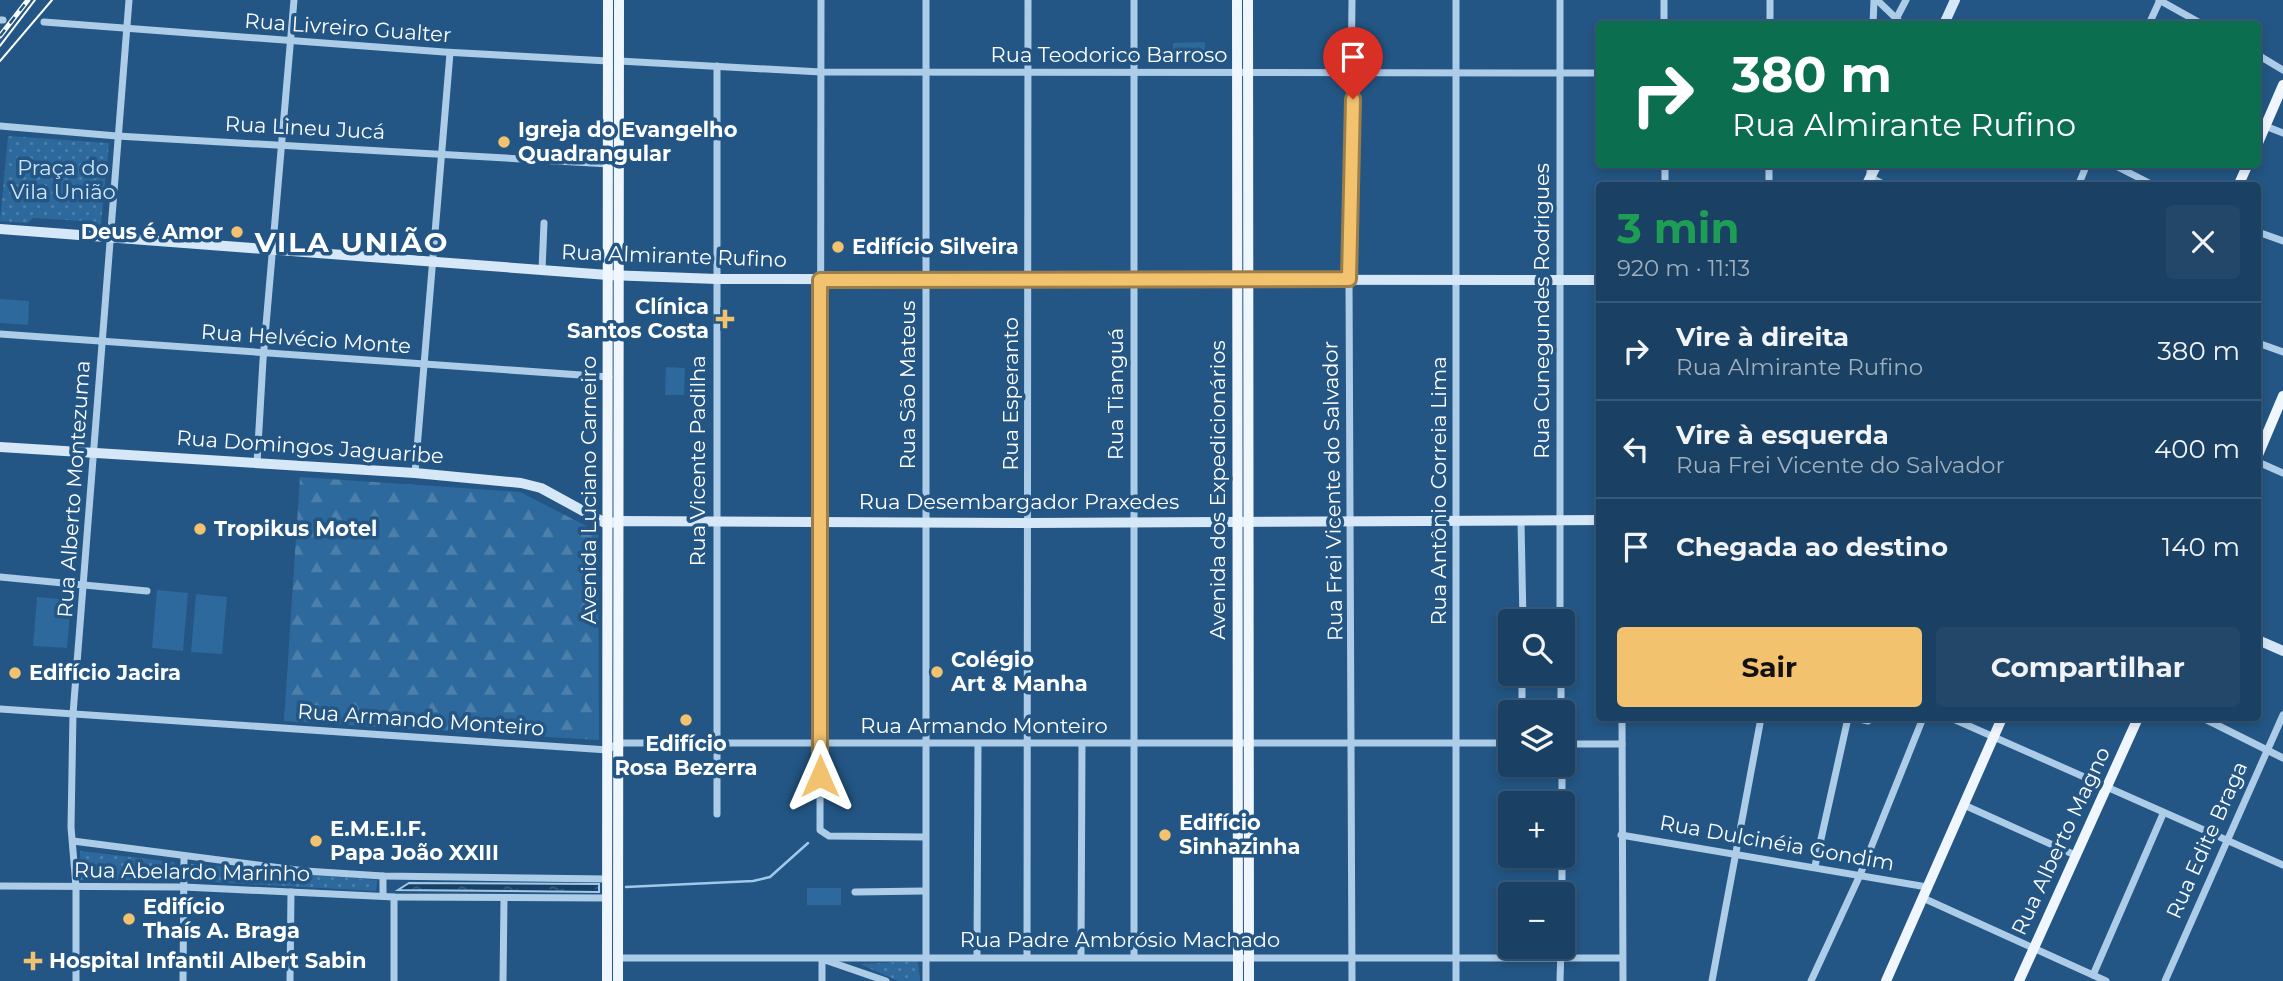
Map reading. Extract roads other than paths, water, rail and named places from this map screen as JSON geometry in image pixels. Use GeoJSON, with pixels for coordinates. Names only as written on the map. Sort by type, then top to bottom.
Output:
{"type":"FeatureCollection","features":[{"type":"Feature","properties":{"kind":"main road","name":"Avenida Luciano Carneiro"},"geometry":{"type":"LineString","coordinates":[[608,0],[614,61],[614,437],[607,524],[613,746]]}},
{"type":"Feature","properties":{"kind":"main road","name":"Avenida Luciano Carneiro"},"geometry":{"type":"LineString","coordinates":[[607,981],[619,521],[609,377],[614,275],[609,164],[619,0]]}},
{"type":"Feature","properties":{"kind":"main road","name":"Avenida dos Expedicionários"},"geometry":{"type":"LineString","coordinates":[[1237,0],[1242,73],[1244,742],[1243,958],[1238,981]]}},
{"type":"Feature","properties":{"kind":"main road","name":"Avenida dos Expedicionários"},"geometry":{"type":"LineString","coordinates":[[1242,73],[1248,0]]}},
{"type":"Feature","properties":{"kind":"main road"},"geometry":{"type":"LineString","coordinates":[[2261,136],[2283,85]]}},
{"type":"Feature","properties":{"kind":"main road"},"geometry":{"type":"LineString","coordinates":[[2261,448],[2283,396]]}},
{"type":"Feature","properties":{"kind":"main road"},"geometry":{"type":"LineString","coordinates":[[1886,981],[2000,721]]}},
{"type":"Feature","properties":{"kind":"main road","name":"Rua Alberto Magno"},"geometry":{"type":"LineString","coordinates":[[2019,981],[2137,721]]}},
{"type":"Feature","properties":{"kind":"main road","name":"Avenida Luciano Carneiro"},"geometry":{"type":"LineString","coordinates":[[611,889],[618,981]]}},
{"type":"Feature","properties":{"kind":"main road","name":"Avenida dos Expedicionários"},"geometry":{"type":"LineString","coordinates":[[1243,958],[1248,981]]}},
{"type":"Feature","properties":{"kind":"street","name":"Rua Alberto Montezuma"},"geometry":{"type":"LineString","coordinates":[[76,981],[72,714],[85,584],[109,236],[129,0]]}},
{"type":"Feature","properties":{"kind":"street"},"geometry":{"type":"LineString","coordinates":[[257,463],[263,354],[294,0]]}},
{"type":"Feature","properties":{"kind":"street"},"geometry":{"type":"LineString","coordinates":[[821,0],[819,822],[820,830],[829,836],[924,836]]}},
{"type":"Feature","properties":{"kind":"street","name":"Rua São Mateus"},"geometry":{"type":"LineString","coordinates":[[926,0],[926,981]]}},
{"type":"Feature","properties":{"kind":"street","name":"Rua Esperanto"},"geometry":{"type":"LineString","coordinates":[[1027,956],[1028,0]]}},
{"type":"Feature","properties":{"kind":"street","name":"Rua Tianguá"},"geometry":{"type":"LineString","coordinates":[[1134,0],[1134,956]]}},
{"type":"Feature","properties":{"kind":"street","name":"Rua Frei Vicente do Salvador"},"geometry":{"type":"LineString","coordinates":[[1352,0],[1349,279],[1352,981]]}},
{"type":"Feature","properties":{"kind":"street","name":"Rua Antônio Correia Lima"},"geometry":{"type":"LineString","coordinates":[[1456,0],[1456,981]]}},
{"type":"Feature","properties":{"kind":"street","name":"Rua Cunegundes Rodrigues"},"geometry":{"type":"LineString","coordinates":[[1560,0],[1560,609]]}},
{"type":"Feature","properties":{"kind":"street"},"geometry":{"type":"LineString","coordinates":[[1664,0],[1664,21]]}},
{"type":"Feature","properties":{"kind":"street"},"geometry":{"type":"LineString","coordinates":[[1770,0],[1770,21]]}},
{"type":"Feature","properties":{"kind":"street"},"geometry":{"type":"LineString","coordinates":[[1875,0],[1898,21]]}},
{"type":"Feature","properties":{"kind":"street"},"geometry":{"type":"LineString","coordinates":[[1873,21],[1875,0]]}},
{"type":"Feature","properties":{"kind":"street"},"geometry":{"type":"LineString","coordinates":[[1899,21],[1906,0]]}},
{"type":"Feature","properties":{"kind":"street"},"geometry":{"type":"LineString","coordinates":[[1945,21],[1955,0]]}},
{"type":"Feature","properties":{"kind":"street"},"geometry":{"type":"LineString","coordinates":[[2150,21],[2159,0],[2197,21]]}},
{"type":"Feature","properties":{"kind":"street","name":"Rua Livreiro Gualter"},"geometry":{"type":"LineString","coordinates":[[44,22],[450,53],[614,61]]}},
{"type":"Feature","properties":{"kind":"street"},"geometry":{"type":"LineString","coordinates":[[415,473],[450,53]]}},
{"type":"Feature","properties":{"kind":"street"},"geometry":{"type":"LineString","coordinates":[[2261,57],[2283,70]]}},
{"type":"Feature","properties":{"kind":"street","name":"Rua Teodorico Barroso"},"geometry":{"type":"LineString","coordinates":[[614,61],[821,72],[1596,73]]}},
{"type":"Feature","properties":{"kind":"street","name":"Rua Vicente Padilha"},"geometry":{"type":"LineString","coordinates":[[717,66],[717,814]]}},
{"type":"Feature","properties":{"kind":"street","name":"Rua Lineu Jucá"},"geometry":{"type":"LineString","coordinates":[[0,126],[609,164]]}},
{"type":"Feature","properties":{"kind":"street"},"geometry":{"type":"LineString","coordinates":[[2265,126],[2283,132]]}},
{"type":"Feature","properties":{"kind":"street"},"geometry":{"type":"LineString","coordinates":[[2120,168],[2147,182]]}},
{"type":"Feature","properties":{"kind":"street"},"geometry":{"type":"LineString","coordinates":[[542,270],[544,223]]}},
{"type":"Feature","properties":{"kind":"street","name":"Rua Almirante Rufino"},"geometry":{"type":"LineString","coordinates":[[0,229],[542,270],[717,279],[1596,280]]}},
{"type":"Feature","properties":{"kind":"street"},"geometry":{"type":"LineString","coordinates":[[2261,233],[2283,241]]}},
{"type":"Feature","properties":{"kind":"street","name":"Rua Helvécio Monte"},"geometry":{"type":"LineString","coordinates":[[0,334],[609,377]]}},
{"type":"Feature","properties":{"kind":"street"},"geometry":{"type":"LineString","coordinates":[[2261,344],[2283,352]]}},
{"type":"Feature","properties":{"kind":"street","name":"Rua Domingos Jaguaribe"},"geometry":{"type":"LineString","coordinates":[[0,447],[415,473],[531,485],[607,524]]}},
{"type":"Feature","properties":{"kind":"street"},"geometry":{"type":"LineString","coordinates":[[2261,463],[2283,473]]}},
{"type":"Feature","properties":{"kind":"street","name":"Rua Desembargador Praxedes"},"geometry":{"type":"LineString","coordinates":[[607,524],[619,521],[1028,523],[1596,520]]}},
{"type":"Feature","properties":{"kind":"street"},"geometry":{"type":"LineString","coordinates":[[1521,522],[1523,609]]}},
{"type":"Feature","properties":{"kind":"street"},"geometry":{"type":"LineString","coordinates":[[0,577],[147,591]]}},
{"type":"Feature","properties":{"kind":"street"},"geometry":{"type":"LineString","coordinates":[[2261,641],[2283,651]]}},
{"type":"Feature","properties":{"kind":"street","name":"Rua Armando Monteiro"},"geometry":{"type":"LineString","coordinates":[[0,709],[613,746],[715,743],[1498,743]]}},
{"type":"Feature","properties":{"kind":"street","name":"Rua Edite Braga"},"geometry":{"type":"LineString","coordinates":[[2165,981],[2283,715]]}},
{"type":"Feature","properties":{"kind":"street"},"geometry":{"type":"LineString","coordinates":[[1622,721],[1623,981]]}},
{"type":"Feature","properties":{"kind":"street"},"geometry":{"type":"LineString","coordinates":[[1712,981],[1760,721]]}},
{"type":"Feature","properties":{"kind":"street"},"geometry":{"type":"LineString","coordinates":[[1815,866],[1847,721]]}},
{"type":"Feature","properties":{"kind":"street"},"geometry":{"type":"LineString","coordinates":[[1811,981],[1860,875],[1922,721]]}},
{"type":"Feature","properties":{"kind":"street"},"geometry":{"type":"LineString","coordinates":[[1958,721],[2283,865]]}},
{"type":"Feature","properties":{"kind":"street"},"geometry":{"type":"LineString","coordinates":[[2209,721],[2283,758]]}},
{"type":"Feature","properties":{"kind":"street"},"geometry":{"type":"LineString","coordinates":[[977,956],[978,744]]}},
{"type":"Feature","properties":{"kind":"street"},"geometry":{"type":"LineString","coordinates":[[1081,956],[1082,744]]}},
{"type":"Feature","properties":{"kind":"street"},"geometry":{"type":"LineString","coordinates":[[1575,744],[1622,744]]}},
{"type":"Feature","properties":{"kind":"street"},"geometry":{"type":"LineString","coordinates":[[1964,806],[2075,855]]}},
{"type":"Feature","properties":{"kind":"street"},"geometry":{"type":"LineString","coordinates":[[2093,975],[2163,814]]}},
{"type":"Feature","properties":{"kind":"street","name":"Rua Dulcinéia Gondim"},"geometry":{"type":"LineString","coordinates":[[1621,835],[1815,866],[1925,892],[2106,981]]}},
{"type":"Feature","properties":{"kind":"street","name":"Rua Abelardo Marinho"},"geometry":{"type":"LineString","coordinates":[[73,841],[184,857],[383,876],[611,889]]}},
{"type":"Feature","properties":{"kind":"street"},"geometry":{"type":"LineString","coordinates":[[183,981],[184,857]]}},
{"type":"Feature","properties":{"kind":"street"},"geometry":{"type":"LineString","coordinates":[[383,876],[383,896]]}},
{"type":"Feature","properties":{"kind":"street","name":"Rua Abelardo Marinho"},"geometry":{"type":"LineString","coordinates":[[0,886],[184,887],[394,897],[505,899],[611,889]]}},
{"type":"Feature","properties":{"kind":"street"},"geometry":{"type":"LineString","coordinates":[[855,892],[924,891]]}},
{"type":"Feature","properties":{"kind":"street"},"geometry":{"type":"LineString","coordinates":[[290,981],[291,892]]}},
{"type":"Feature","properties":{"kind":"street"},"geometry":{"type":"LineString","coordinates":[[394,897],[394,981]]}},
{"type":"Feature","properties":{"kind":"street"},"geometry":{"type":"LineString","coordinates":[[503,981],[505,899]]}},
{"type":"Feature","properties":{"kind":"street","name":"Rua Padre Ambrósio Machado"},"geometry":{"type":"LineString","coordinates":[[618,958],[822,960],[1134,956],[1498,959]]}},
{"type":"Feature","properties":{"kind":"street","name":"Rua Padre Ambrósio Machado"},"geometry":{"type":"LineString","coordinates":[[1575,958],[1622,958]]}},
{"type":"Feature","properties":{"kind":"street"},"geometry":{"type":"LineString","coordinates":[[1560,959],[1560,981]]}},
{"type":"Feature","properties":{"kind":"street"},"geometry":{"type":"LineString","coordinates":[[822,981],[822,960],[886,981]]}},
{"type":"Feature","properties":{"kind":"water"},"geometry":{"type":"Polygon","coordinates":[[[409,883],[599,884],[599,892],[398,890],[409,883]]]}},
{"type":"Feature","properties":{"kind":"waterway"},"geometry":{"type":"LineString","coordinates":[[626,887],[753,881],[770,877],[808,843]]}},
{"type":"Feature","properties":{"kind":"tram line"},"geometry":{"type":"LineString","coordinates":[[0,46],[35,0]]}},
{"type":"Feature","properties":{"kind":"tram line"},"geometry":{"type":"LineString","coordinates":[[0,61],[52,0]]}},
{"type":"Feature","properties":{"kind":"railway"},"geometry":{"type":"LineString","coordinates":[[0,36],[28,0]]}},
{"type":"Feature","properties":{"kind":"place","name":"Igreja do Evangelho Quadrangular"},"geometry":{"type":"Point","coordinates":[504,142]}},
{"type":"Feature","properties":{"kind":"place","name":"Deus é Amor"},"geometry":{"type":"Point","coordinates":[237,232]}},
{"type":"Feature","properties":{"kind":"place","name":"Edifício Silveira"},"geometry":{"type":"Point","coordinates":[838,247]}},
{"type":"Feature","properties":{"kind":"place","name":"Clínica Santos Costa"},"geometry":{"type":"Point","coordinates":[725,319]}},
{"type":"Feature","properties":{"kind":"place","name":"Tropikus Motel"},"geometry":{"type":"Point","coordinates":[200,529]}},
{"type":"Feature","properties":{"kind":"place","name":"Colégio Art & Manha"},"geometry":{"type":"Point","coordinates":[937,672]}},
{"type":"Feature","properties":{"kind":"place","name":"Edifício Jacira"},"geometry":{"type":"Point","coordinates":[15,673]}},
{"type":"Feature","properties":{"kind":"place","name":"Edifício Rosa Bezerra"},"geometry":{"type":"Point","coordinates":[686,720]}},
{"type":"Feature","properties":{"kind":"place","name":"Edifício Sinhazinha"},"geometry":{"type":"Point","coordinates":[1165,835]}},
{"type":"Feature","properties":{"kind":"place","name":"E.M.E.I.F. Papa João XXIII"},"geometry":{"type":"Point","coordinates":[316,841]}},
{"type":"Feature","properties":{"kind":"place","name":"Edifício Thaís A. Braga"},"geometry":{"type":"Point","coordinates":[129,919]}},
{"type":"Feature","properties":{"kind":"place","name":"Hospital Infantil Albert Sabin"},"geometry":{"type":"Point","coordinates":[33,961]}},
{"type":"Feature","properties":{"kind":"district","name":"VILA UNIÃO"},"geometry":{"type":"Point","coordinates":[352,242]}},
{"type":"Feature","properties":{"kind":"park label","name":"Praça do Vila União"},"geometry":{"type":"Point","coordinates":[63,180]}}]}
